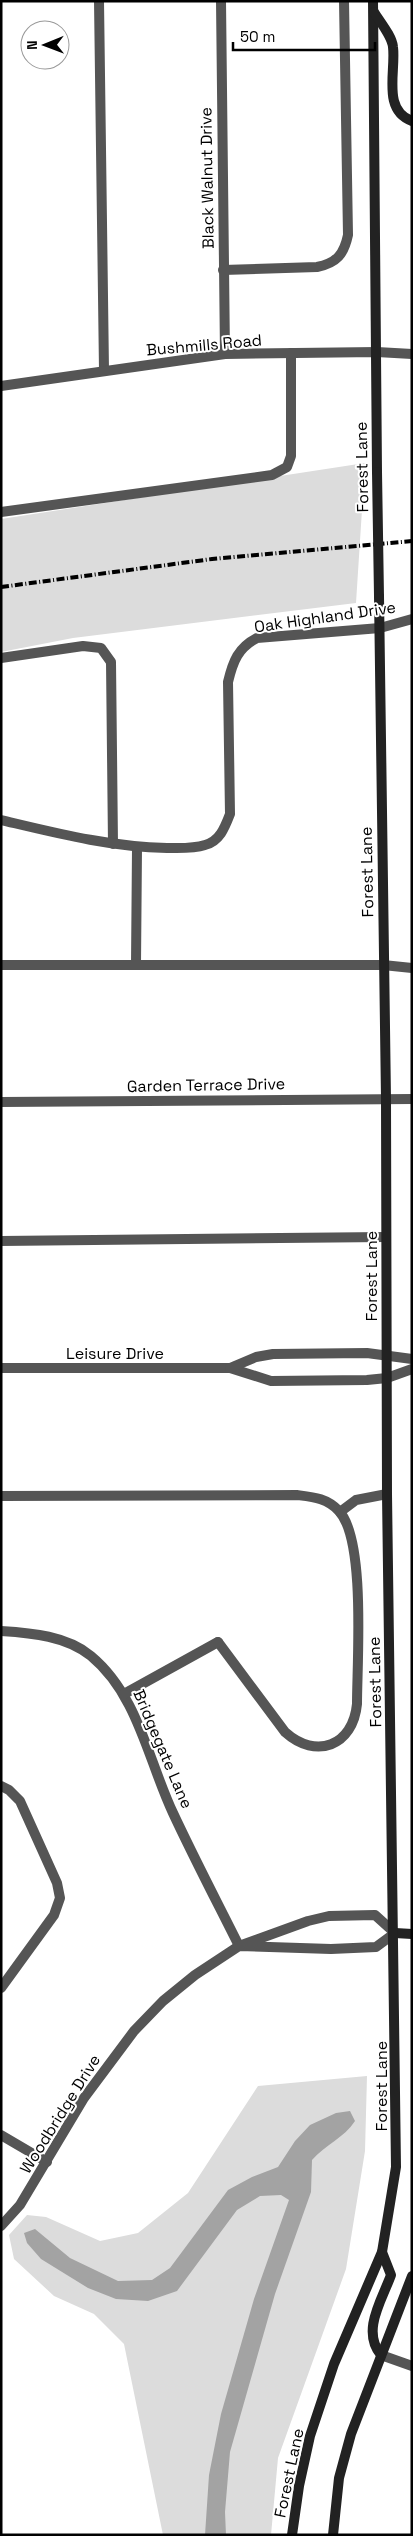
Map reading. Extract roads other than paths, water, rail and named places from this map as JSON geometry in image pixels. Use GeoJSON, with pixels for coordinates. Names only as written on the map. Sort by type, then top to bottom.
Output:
{"type":"FeatureCollection","features":[{"type":"Feature","properties":{"kind":"main road"},"geometry":{"type":"LineString","coordinates":[[373,6],[393,44],[393,105],[402,117],[412,120]]}},
{"type":"Feature","properties":{"kind":"main road","name":"Forest Lane"},"geometry":{"type":"LineString","coordinates":[[292,2535],[298,2486],[310,2436],[334,2364],[382,2252],[390,2214],[396,2167],[387,1494],[386,1099],[377,472],[373,6]]}},
{"type":"Feature","properties":{"kind":"main road"},"geometry":{"type":"LineString","coordinates":[[394,1933],[412,1934]]}},
{"type":"Feature","properties":{"kind":"main road"},"geometry":{"type":"LineString","coordinates":[[381,2354],[372,2339],[372,2325],[391,2275],[382,2252]]}},
{"type":"Feature","properties":{"kind":"main road"},"geometry":{"type":"LineString","coordinates":[[332,2535],[339,2478],[351,2434],[412,2276]]}},
{"type":"Feature","properties":{"kind":"street"},"geometry":{"type":"LineString","coordinates":[[98,1],[104,370]]}},
{"type":"Feature","properties":{"kind":"street","name":"Black Walnut Drive"},"geometry":{"type":"LineString","coordinates":[[221,1],[225,354]]}},
{"type":"Feature","properties":{"kind":"street"},"geometry":{"type":"LineString","coordinates":[[223,270],[330,265],[345,250],[348,235],[344,1]]}},
{"type":"Feature","properties":{"kind":"street","name":"Bushmills Road"},"geometry":{"type":"LineString","coordinates":[[1,386],[225,354],[377,352],[412,354]]}},
{"type":"Feature","properties":{"kind":"street"},"geometry":{"type":"LineString","coordinates":[[1,512],[272,475],[287,467],[291,456],[291,353]]}},
{"type":"Feature","properties":{"kind":"street","name":"Oak Highland Drive"},"geometry":{"type":"LineString","coordinates":[[1,820],[136,848],[180,848],[206,845],[222,833],[230,814],[228,682],[233,662],[244,645],[257,638],[380,628],[412,619]]}},
{"type":"Feature","properties":{"kind":"street"},"geometry":{"type":"LineString","coordinates":[[1,658],[83,646],[101,648],[111,662],[113,844]]}},
{"type":"Feature","properties":{"kind":"street"},"geometry":{"type":"LineString","coordinates":[[136,848],[136,964]]}},
{"type":"Feature","properties":{"kind":"street"},"geometry":{"type":"LineString","coordinates":[[1,965],[383,965],[412,968]]}},
{"type":"Feature","properties":{"kind":"street","name":"Garden Terrace Drive"},"geometry":{"type":"LineString","coordinates":[[1,1102],[412,1098]]}},
{"type":"Feature","properties":{"kind":"street"},"geometry":{"type":"LineString","coordinates":[[1,1241],[386,1237]]}},
{"type":"Feature","properties":{"kind":"street","name":"Leisure Drive"},"geometry":{"type":"LineString","coordinates":[[230,1368],[256,1357],[273,1354],[367,1353],[412,1359]]}},
{"type":"Feature","properties":{"kind":"street","name":"Leisure Drive"},"geometry":{"type":"LineString","coordinates":[[1,1368],[230,1368],[271,1381],[367,1380],[387,1378],[412,1368]]}},
{"type":"Feature","properties":{"kind":"street"},"geometry":{"type":"LineString","coordinates":[[340,1512],[356,1500],[387,1494]]}},
{"type":"Feature","properties":{"kind":"street"},"geometry":{"type":"LineString","coordinates":[[1,1496],[297,1495],[324,1500],[340,1512],[348,1525],[356,1560],[357,1704],[356,1718],[349,1730],[338,1741],[324,1746],[310,1746],[297,1742],[285,1732],[218,1642],[124,1694]]}},
{"type":"Feature","properties":{"kind":"street","name":"Bridgegate Lane"},"geometry":{"type":"LineString","coordinates":[[1,1631],[30,1633],[65,1641],[90,1655],[110,1674],[124,1694],[172,1812],[239,1946]]}},
{"type":"Feature","properties":{"kind":"street"},"geometry":{"type":"LineString","coordinates":[[1,1786],[9,1790],[20,1800],[58,1883],[60,1898],[54,1915],[1,1988]]}},
{"type":"Feature","properties":{"kind":"street","name":"Woodbridge Drive"},"geometry":{"type":"LineString","coordinates":[[1,2226],[20,2205],[84,2098],[134,2030],[163,2001],[195,1975],[239,1946],[308,1920],[329,1916],[375,1915],[394,1933]]}},
{"type":"Feature","properties":{"kind":"street"},"geometry":{"type":"LineString","coordinates":[[239,1946],[331,1949],[376,1947],[394,1933]]}},
{"type":"Feature","properties":{"kind":"street"},"geometry":{"type":"LineString","coordinates":[[1,2135],[47,2162]]}},
{"type":"Feature","properties":{"kind":"street"},"geometry":{"type":"LineString","coordinates":[[381,2354],[412,2366]]}},
{"type":"Feature","properties":{"kind":"railway"},"geometry":{"type":"LineString","coordinates":[[1,587],[212,559],[412,541]]}}]}
